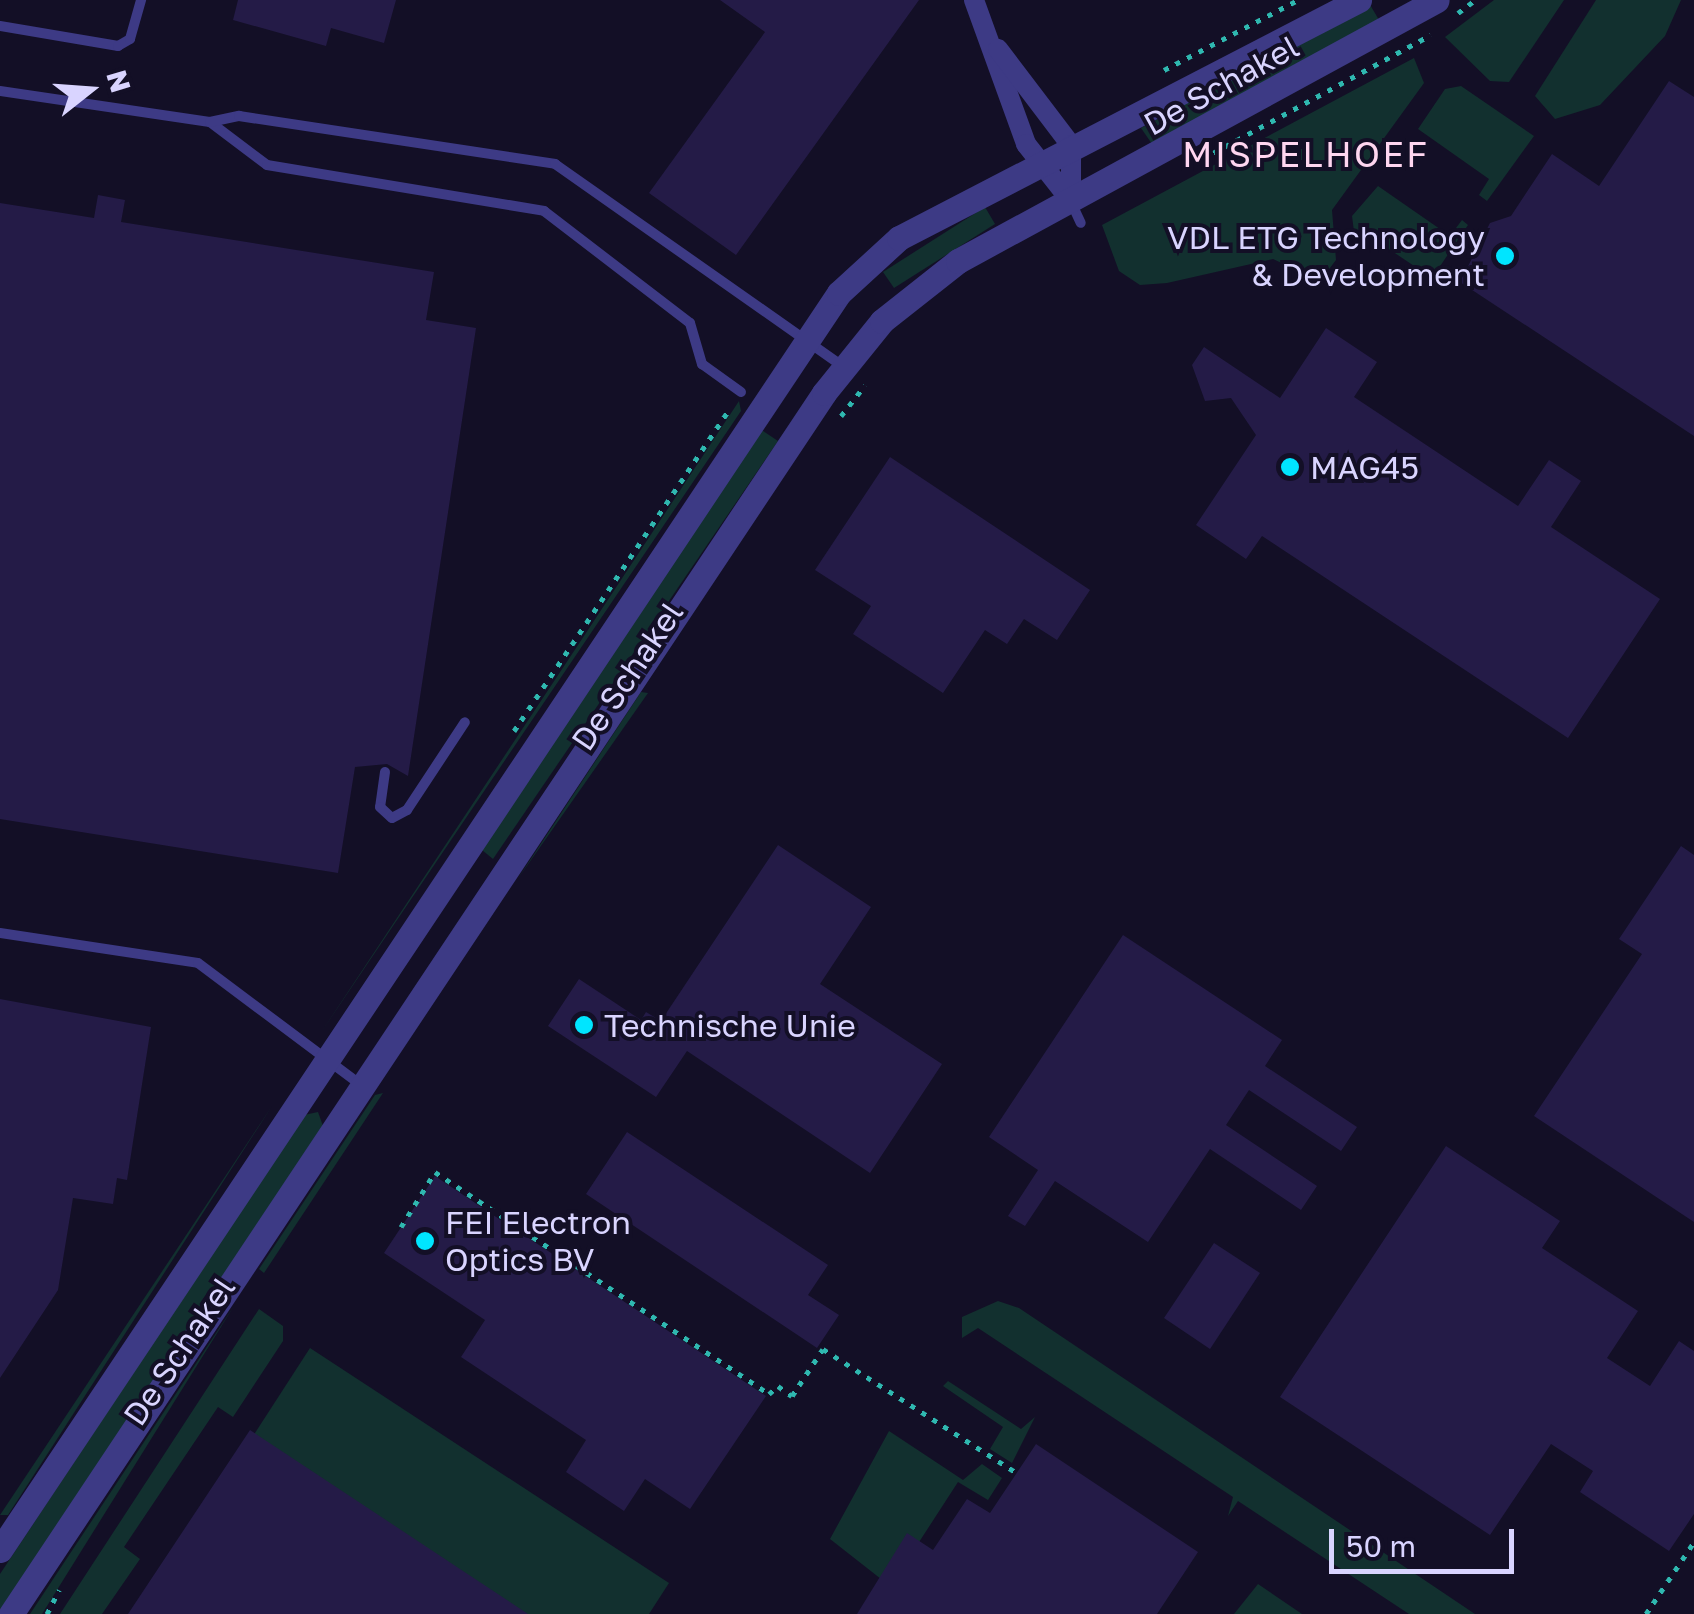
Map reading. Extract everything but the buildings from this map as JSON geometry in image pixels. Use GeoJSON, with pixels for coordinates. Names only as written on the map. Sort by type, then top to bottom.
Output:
{"type":"FeatureCollection","features":[{"type":"Feature","properties":{"kind":"street"},"geometry":{"type":"LineString","coordinates":[[974,0],[998,48],[1037,162],[1076,212]]}},
{"type":"Feature","properties":{"kind":"street","name":"De Schakel"},"geometry":{"type":"LineString","coordinates":[[0,1550],[324,1058],[839,293],[899,238],[1037,162],[1359,0]]}},
{"type":"Feature","properties":{"kind":"street","name":"De Schakel"},"geometry":{"type":"LineString","coordinates":[[10,1614],[365,1088],[842,366],[945,270],[1076,212],[1437,0]]}},
{"type":"Feature","properties":{"kind":"street"},"geometry":{"type":"LineString","coordinates":[[998,48],[1072,144],[1076,212]]}},
{"type":"Feature","properties":{"kind":"lane"},"geometry":{"type":"LineString","coordinates":[[0,26],[118,46],[130,38],[141,0]]}},
{"type":"Feature","properties":{"kind":"lane"},"geometry":{"type":"LineString","coordinates":[[978,58],[998,48]]}},
{"type":"Feature","properties":{"kind":"lane"},"geometry":{"type":"LineString","coordinates":[[0,91],[210,122],[239,116],[555,164],[842,366]]}},
{"type":"Feature","properties":{"kind":"lane"},"geometry":{"type":"LineString","coordinates":[[210,122],[267,165],[544,211],[690,323],[702,364],[741,392]]}},
{"type":"Feature","properties":{"kind":"lane"},"geometry":{"type":"LineString","coordinates":[[385,772],[380,808],[392,818],[407,810],[465,722]]}},
{"type":"Feature","properties":{"kind":"lane"},"geometry":{"type":"LineString","coordinates":[[0,933],[198,963],[365,1088]]}},
{"type":"Feature","properties":{"kind":"path","name":"De Schakel"},"geometry":{"type":"LineString","coordinates":[[1192,164],[1382,64],[1475,0]]}},
{"type":"Feature","properties":{"kind":"path"},"geometry":{"type":"LineString","coordinates":[[829,431],[874,374]]}},
{"type":"Feature","properties":{"kind":"path"},"geometry":{"type":"LineString","coordinates":[[401,1227],[434,1172],[769,1394],[778,1386],[792,1396],[824,1349],[1017,1473]]}},
{"type":"Feature","properties":{"kind":"path"},"geometry":{"type":"LineString","coordinates":[[1646,1614],[1694,1542]]}},
{"type":"Feature","properties":{"kind":"path"},"geometry":{"type":"LineString","coordinates":[[47,1614],[70,1573]]}},
{"type":"Feature","properties":{"kind":"green space"},"geometry":{"type":"Polygon","coordinates":[[[1494,0],[1564,0],[1509,82],[1490,81],[1445,37],[1494,0]]]}},
{"type":"Feature","properties":{"kind":"green space"},"geometry":{"type":"Polygon","coordinates":[[[1596,0],[1681,0],[1665,36],[1600,105],[1555,119],[1535,96],[1596,0]]]}},
{"type":"Feature","properties":{"kind":"green space"},"geometry":{"type":"Polygon","coordinates":[[[1369,3],[1379,20],[1152,144],[1141,128],[1369,3]]]}},
{"type":"Feature","properties":{"kind":"green space"},"geometry":{"type":"Polygon","coordinates":[[[1414,58],[1424,83],[1332,210],[1336,260],[1320,281],[1273,259],[1167,283],[1140,285],[1119,271],[1102,225],[1414,58]]]}},
{"type":"Feature","properties":{"kind":"green space"},"geometry":{"type":"Polygon","coordinates":[[[1461,86],[1534,136],[1487,201],[1479,195],[1489,179],[1418,129],[1445,89],[1461,86]]]}},
{"type":"Feature","properties":{"kind":"green space"},"geometry":{"type":"Polygon","coordinates":[[[1378,186],[1450,236],[1462,220],[1468,225],[1432,278],[1368,235],[1356,247],[1352,216],[1378,186]]]}},
{"type":"Feature","properties":{"kind":"green space"},"geometry":{"type":"Polygon","coordinates":[[[985,207],[995,224],[894,288],[883,272],[985,207]]]}},
{"type":"Feature","properties":{"kind":"green space"},"geometry":{"type":"Polygon","coordinates":[[[739,401],[741,411],[322,1031],[580,642],[739,401]]]}},
{"type":"Feature","properties":{"kind":"green space"},"geometry":{"type":"Polygon","coordinates":[[[760,429],[778,441],[493,859],[482,850],[760,429]]]}},
{"type":"Feature","properties":{"kind":"green space"},"geometry":{"type":"Polygon","coordinates":[[[641,692],[648,693],[517,880],[641,692]]]}},
{"type":"Feature","properties":{"kind":"green space"},"geometry":{"type":"Polygon","coordinates":[[[383,1093],[264,1273],[259,1269],[375,1095],[383,1093]]]}},
{"type":"Feature","properties":{"kind":"green space"},"geometry":{"type":"Polygon","coordinates":[[[272,1106],[8,1515],[0,1515],[272,1106]]]}},
{"type":"Feature","properties":{"kind":"green space"},"geometry":{"type":"Polygon","coordinates":[[[318,1112],[323,1126],[0,1613],[0,1574],[304,1115],[318,1112]]]}},
{"type":"Feature","properties":{"kind":"green space"},"geometry":{"type":"Polygon","coordinates":[[[998,1301],[1019,1308],[1475,1614],[1409,1614],[1238,1501],[1228,1516],[1233,1497],[978,1328],[962,1338],[962,1317],[998,1301]]]}},
{"type":"Feature","properties":{"kind":"green space"},"geometry":{"type":"Polygon","coordinates":[[[234,1306],[42,1614],[30,1614],[234,1306]]]}},
{"type":"Feature","properties":{"kind":"green space"},"geometry":{"type":"Polygon","coordinates":[[[259,1309],[283,1326],[283,1341],[233,1417],[218,1407],[124,1547],[140,1559],[102,1614],[60,1614],[259,1309]]]}},
{"type":"Feature","properties":{"kind":"green space"},"geometry":{"type":"Polygon","coordinates":[[[310,1348],[669,1583],[649,1614],[525,1614],[253,1436],[310,1348]]]}},
{"type":"Feature","properties":{"kind":"green space"},"geometry":{"type":"Polygon","coordinates":[[[948,1381],[1021,1429],[1035,1417],[1012,1463],[990,1449],[1003,1427],[943,1386],[948,1381]]]}},
{"type":"Feature","properties":{"kind":"green space"},"geometry":{"type":"Polygon","coordinates":[[[889,1431],[963,1480],[982,1464],[1002,1478],[988,1500],[958,1482],[910,1556],[881,1579],[830,1539],[889,1431]]]}},
{"type":"Feature","properties":{"kind":"green space"},"geometry":{"type":"Polygon","coordinates":[[[1258,1584],[1302,1614],[1234,1614],[1258,1584]]]}},
{"type":"Feature","properties":{"kind":"place","name":"VDL ETG Technology & Development"},"geometry":{"type":"Point","coordinates":[1505,256]}},
{"type":"Feature","properties":{"kind":"place","name":"MAG45"},"geometry":{"type":"Point","coordinates":[1290,467]}},
{"type":"Feature","properties":{"kind":"place","name":"Technische Unie"},"geometry":{"type":"Point","coordinates":[584,1025]}},
{"type":"Feature","properties":{"kind":"place","name":"FEI Electron Optics BV"},"geometry":{"type":"Point","coordinates":[425,1241]}},
{"type":"Feature","properties":{"kind":"district","name":"MISPELHOEF"},"geometry":{"type":"Point","coordinates":[1306,154]}}]}
